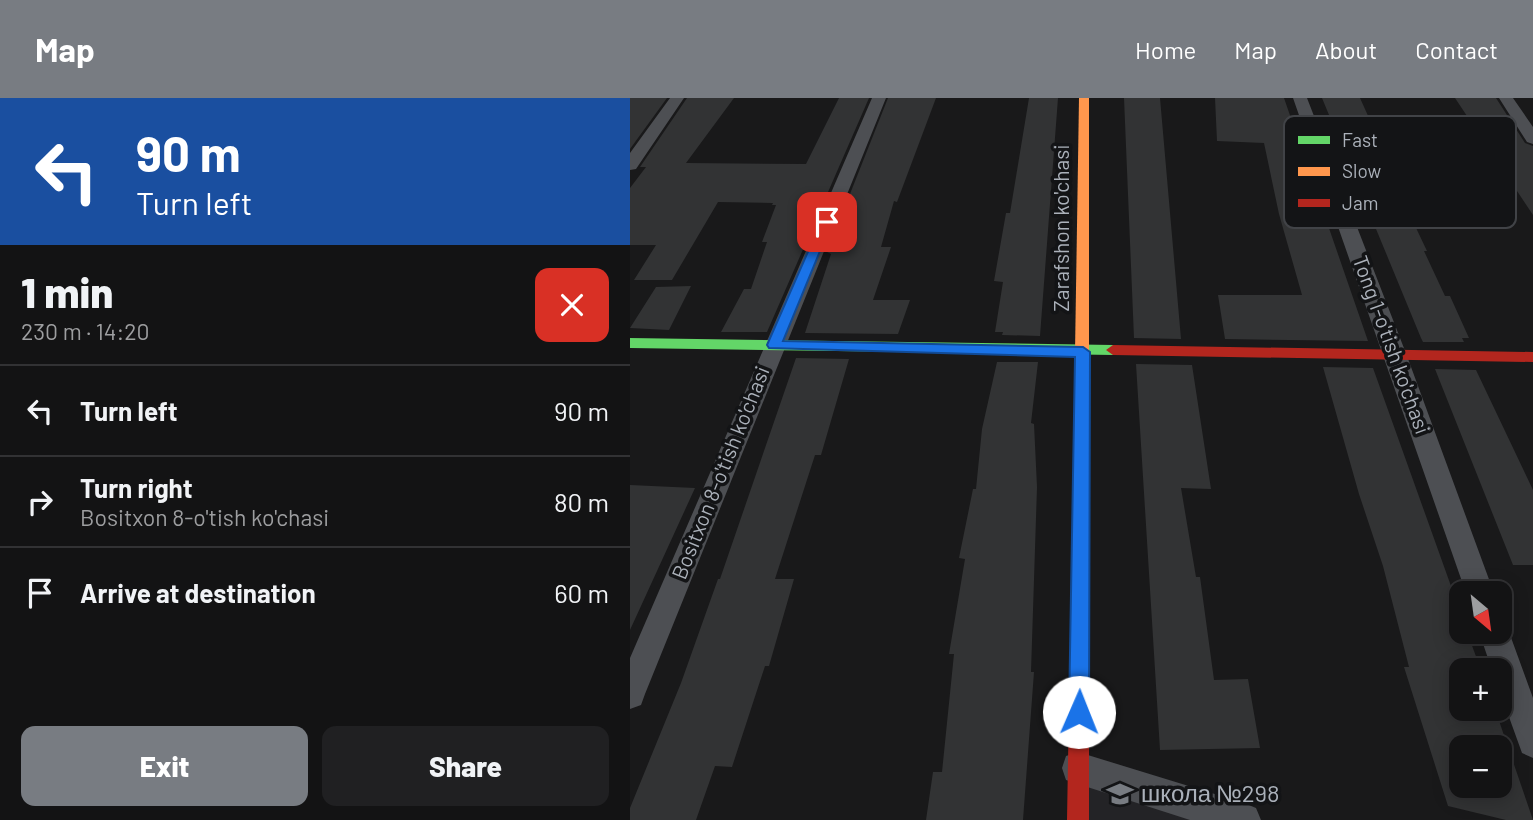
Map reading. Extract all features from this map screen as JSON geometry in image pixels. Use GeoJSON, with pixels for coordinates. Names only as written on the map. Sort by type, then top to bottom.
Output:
{"type":"FeatureCollection","features":[{"type":"Feature","properties":{"kind":"street"},"geometry":{"type":"LineString","coordinates":[[630,165],[677,98]]}},
{"type":"Feature","properties":{"kind":"street","name":"Bositxon 8-o'tish ko'chasi"},"geometry":{"type":"LineString","coordinates":[[630,694],[879,98]]}},
{"type":"Feature","properties":{"kind":"street","name":"Zarafshon ko'chasi"},"geometry":{"type":"LineString","coordinates":[[1078,820],[1083,352],[1081,196],[1084,98]]}},
{"type":"Feature","properties":{"kind":"street","name":"Tong 1-o'tish ko'chasi"},"geometry":{"type":"LineString","coordinates":[[1300,98],[1307,116]]}},
{"type":"Feature","properties":{"kind":"street"},"geometry":{"type":"LineString","coordinates":[[1506,98],[1533,139]]}},
{"type":"Feature","properties":{"kind":"street","name":"Tong 1-o'tish ko'chasi"},"geometry":{"type":"LineString","coordinates":[[1348,228],[1476,581]]}},
{"type":"Feature","properties":{"kind":"street"},"geometry":{"type":"LineString","coordinates":[[630,343],[1533,358]]}},
{"type":"Feature","properties":{"kind":"street"},"geometry":{"type":"LineString","coordinates":[[1498,644],[1533,742]]}},
{"type":"Feature","properties":{"kind":"street"},"geometry":{"type":"LineString","coordinates":[[1078,768],[1244,820]]}},
{"type":"Feature","properties":{"kind":"shaded area","name":"школа №298"},"geometry":{"type":"Polygon","coordinates":[[[1078,768],[1244,820],[1078,820],[1078,768]]]}},
{"type":"Feature","properties":{"kind":"building"},"geometry":{"type":"Polygon","coordinates":[[[630,98],[667,98],[630,149],[630,98]]]}},
{"type":"Feature","properties":{"kind":"building"},"geometry":{"type":"Polygon","coordinates":[[[687,98],[734,98],[686,163],[806,164],[839,98],[869,98],[767,332],[721,332],[744,289],[751,289],[767,242],[762,242],[776,205],[772,205],[773,203],[718,202],[672,280],[634,280],[656,245],[630,245],[630,188],[646,167],[640,167],[687,98]]]}},
{"type":"Feature","properties":{"kind":"building"},"geometry":{"type":"Polygon","coordinates":[[[888,98],[936,98],[897,202],[894,201],[881,247],[891,247],[873,300],[910,300],[898,334],[805,333],[831,254],[827,252],[888,98]]]}},
{"type":"Feature","properties":{"kind":"building"},"geometry":{"type":"Polygon","coordinates":[[[1029,98],[1058,98],[1040,336],[1002,335],[1003,332],[995,332],[1003,282],[994,281],[1006,213],[1010,213],[1029,98]]]}},
{"type":"Feature","properties":{"kind":"building"},"geometry":{"type":"Polygon","coordinates":[[[1124,98],[1160,98],[1181,339],[1134,338],[1124,98]]]}},
{"type":"Feature","properties":{"kind":"building"},"geometry":{"type":"Polygon","coordinates":[[[1215,98],[1284,98],[1290,116],[1284,116],[1284,228],[1329,228],[1368,341],[1225,339],[1218,295],[1302,295],[1279,214],[1264,143],[1217,141],[1215,98]]]}},
{"type":"Feature","properties":{"kind":"building"},"geometry":{"type":"Polygon","coordinates":[[[1322,98],[1360,98],[1368,116],[1329,116],[1322,98]]]}},
{"type":"Feature","properties":{"kind":"building"},"geometry":{"type":"Polygon","coordinates":[[[1455,98],[1496,98],[1508,116],[1467,116],[1455,98]]]}},
{"type":"Feature","properties":{"kind":"building"},"geometry":{"type":"Polygon","coordinates":[[[1516,129],[1525,143],[1533,146],[1533,215],[1516,190],[1516,129]]]}},
{"type":"Feature","properties":{"kind":"building"},"geometry":{"type":"Polygon","coordinates":[[[1376,228],[1416,228],[1445,296],[1450,296],[1469,338],[1462,338],[1464,342],[1423,342],[1376,228]]]}},
{"type":"Feature","properties":{"kind":"building"},"geometry":{"type":"Polygon","coordinates":[[[691,286],[669,330],[630,328],[656,287],[691,286]]]}},
{"type":"Feature","properties":{"kind":"building"},"geometry":{"type":"Polygon","coordinates":[[[796,358],[849,359],[821,455],[815,455],[775,579],[794,579],[769,666],[765,666],[732,767],[715,766],[696,820],[630,820],[630,808],[720,579],[796,358]]]}},
{"type":"Feature","properties":{"kind":"building"},"geometry":{"type":"Polygon","coordinates":[[[997,362],[1038,362],[1031,423],[1034,424],[1037,487],[1031,672],[1034,672],[1023,820],[926,820],[933,772],[942,772],[954,654],[949,654],[965,559],[959,558],[973,489],[976,489],[982,429],[997,362]]]}},
{"type":"Feature","properties":{"kind":"building"},"geometry":{"type":"Polygon","coordinates":[[[1136,364],[1192,365],[1211,489],[1181,488],[1196,577],[1200,577],[1214,680],[1248,679],[1260,748],[1160,750],[1136,364]]]}},
{"type":"Feature","properties":{"kind":"building"},"geometry":{"type":"Polygon","coordinates":[[[1323,367],[1373,368],[1449,581],[1449,644],[1471,644],[1477,658],[1449,658],[1449,721],[1499,721],[1504,735],[1449,735],[1449,798],[1512,798],[1512,759],[1533,820],[1506,820],[1448,806],[1404,667],[1409,667],[1383,566],[1359,494],[1323,367]]]}},
{"type":"Feature","properties":{"kind":"building"},"geometry":{"type":"Polygon","coordinates":[[[1435,369],[1476,370],[1533,490],[1533,565],[1513,565],[1435,369]]]}},
{"type":"Feature","properties":{"kind":"building"},"geometry":{"type":"Polygon","coordinates":[[[630,485],[695,488],[630,630],[630,485]]]}},
{"type":"Feature","properties":{"kind":"traffic: fast"},"geometry":{"type":"LineString","coordinates":[[630,343],[1113,350]]}},
{"type":"Feature","properties":{"kind":"traffic: slow"},"geometry":{"type":"LineString","coordinates":[[1082,353],[1084,98]]}},
{"type":"Feature","properties":{"kind":"traffic: jam"},"geometry":{"type":"LineString","coordinates":[[1113,350],[1533,357]]}},
{"type":"Feature","properties":{"kind":"traffic: jam"},"geometry":{"type":"LineString","coordinates":[[1078,820],[1082,353]]}},
{"type":"Feature","properties":{"kind":"place","name":"школа №298"},"geometry":{"type":"Point","coordinates":[1120,794]}},
{"type":"Feature","properties":{"kind":"route"},"geometry":{"type":"LineString","coordinates":[[827,222],[774,345],[1083,352],[1079,712]]}}]}
